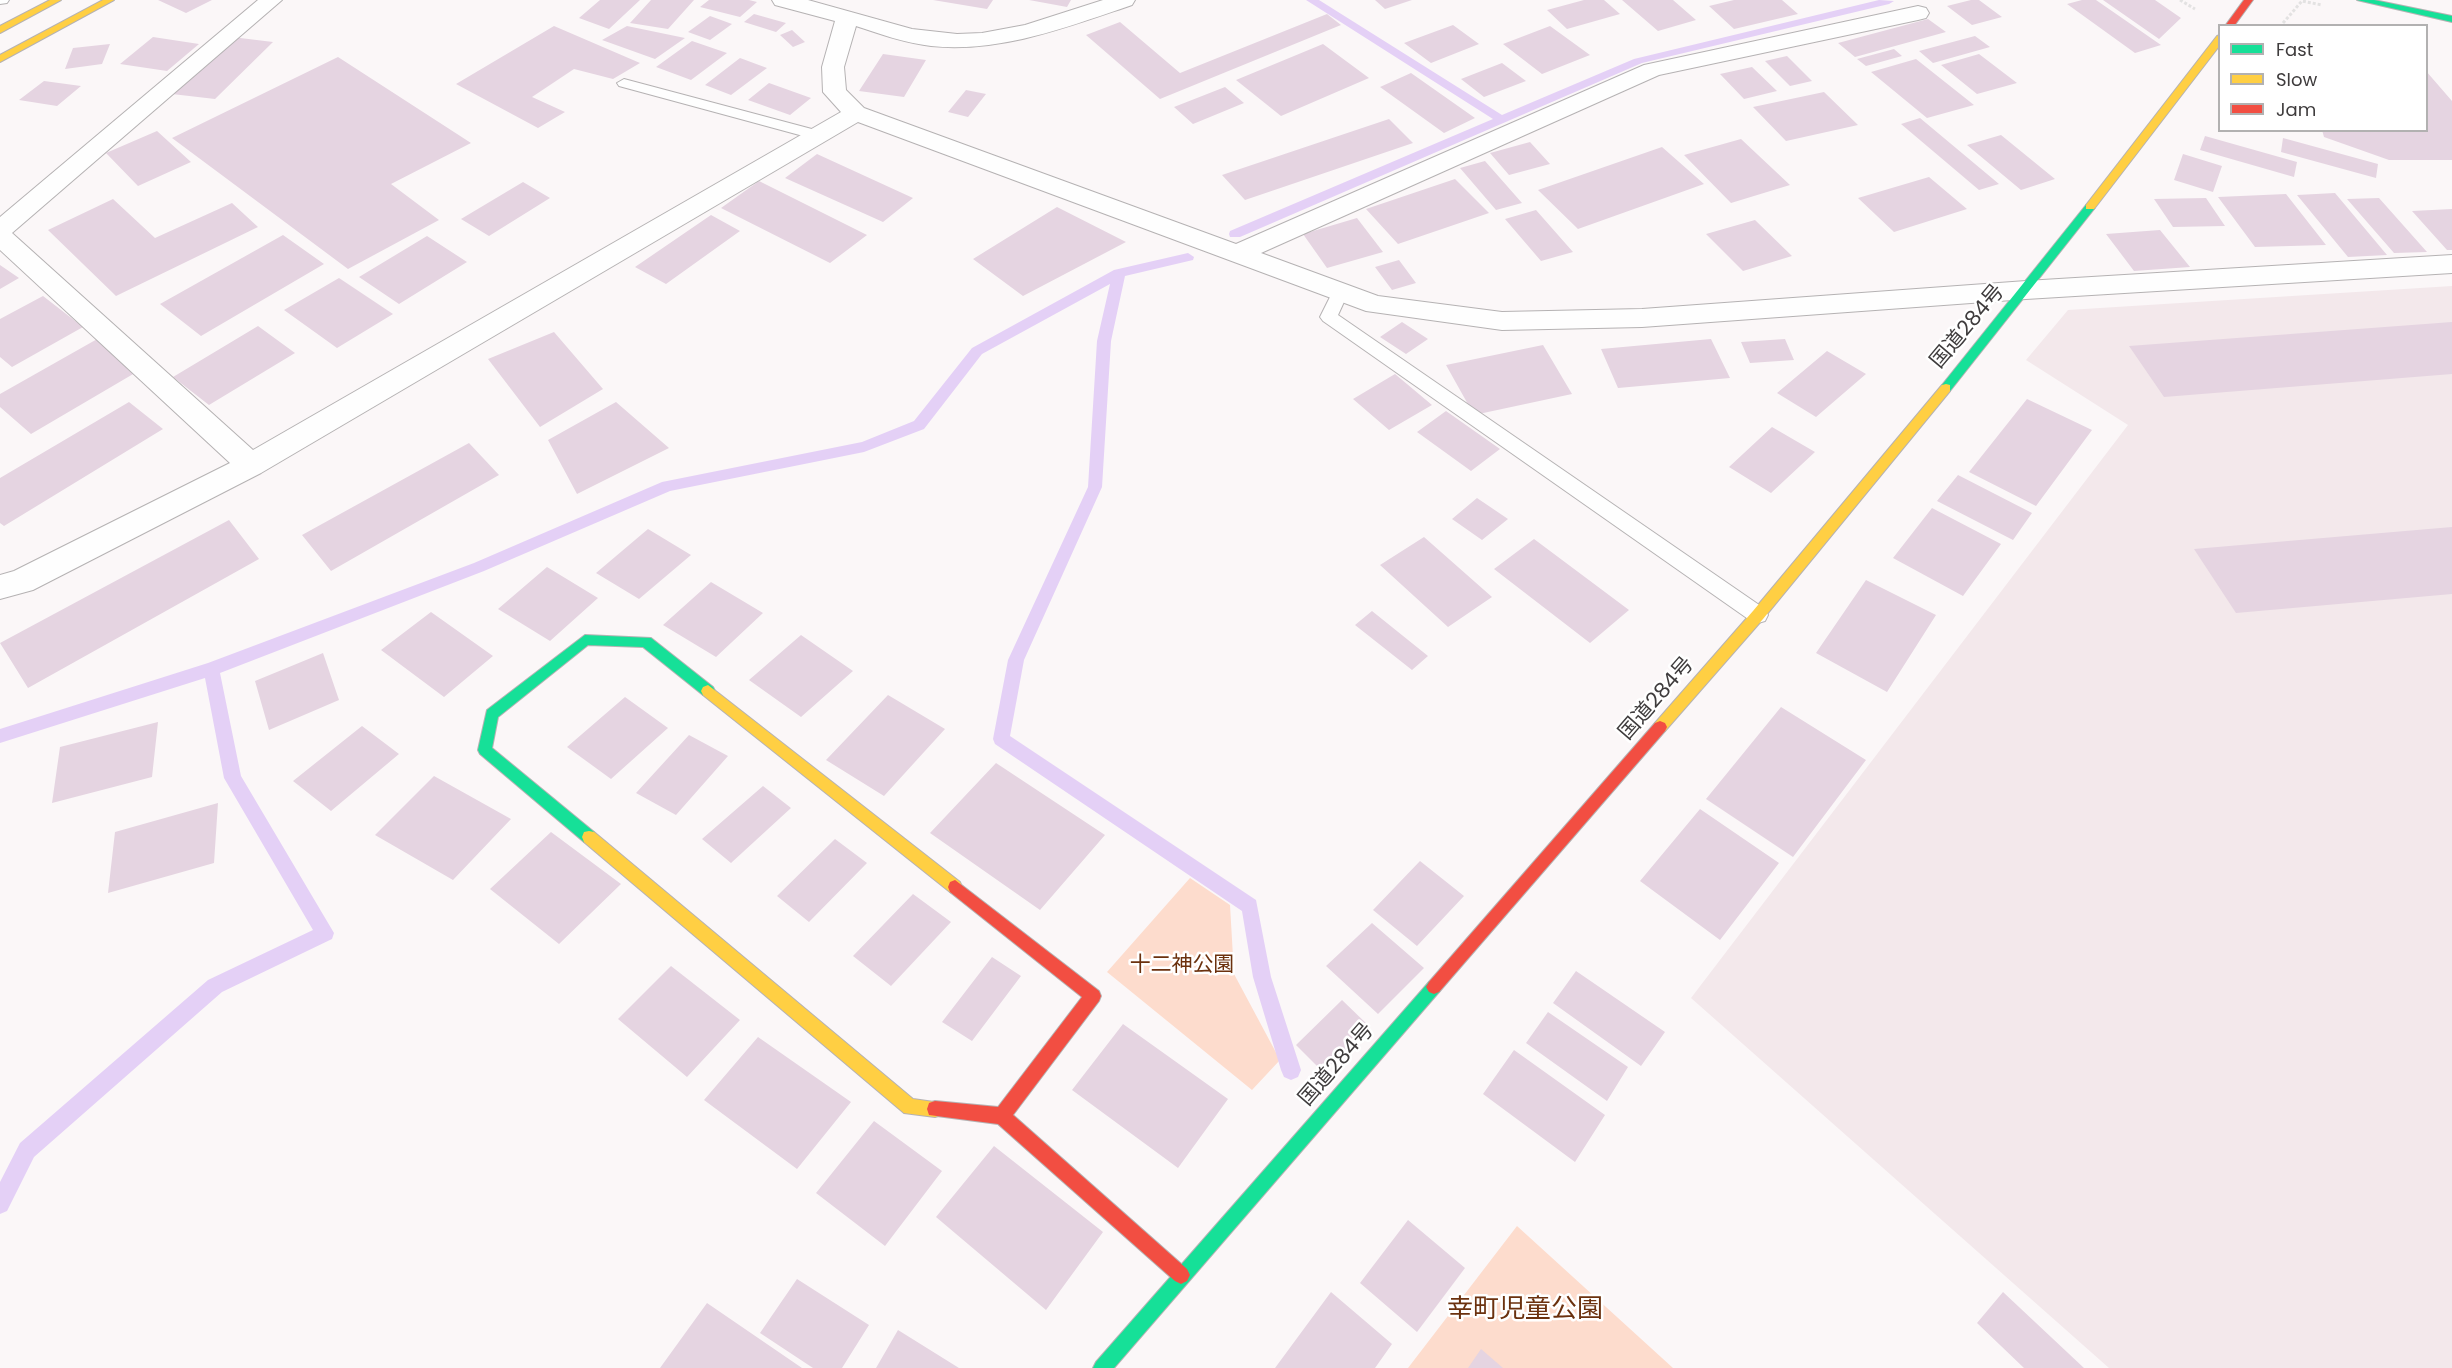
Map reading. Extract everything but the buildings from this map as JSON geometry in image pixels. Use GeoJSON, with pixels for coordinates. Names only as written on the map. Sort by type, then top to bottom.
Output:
{"type":"FeatureCollection","features":[{"type":"Feature","properties":{"kind":"main road"},"geometry":{"type":"LineString","coordinates":[[0,30],[57,0]]}},
{"type":"Feature","properties":{"kind":"main road"},"geometry":{"type":"LineString","coordinates":[[0,58],[110,0]]}},
{"type":"Feature","properties":{"kind":"main road"},"geometry":{"type":"LineString","coordinates":[[2231,24],[2249,0]]}},
{"type":"Feature","properties":{"kind":"main road"},"geometry":{"type":"LineString","coordinates":[[2361,0],[2452,19]]}},
{"type":"Feature","properties":{"kind":"main road","name":"国道284号"},"geometry":{"type":"LineString","coordinates":[[1102,1368],[1758,615],[2026,290],[2218,41]]}},
{"type":"Feature","properties":{"kind":"main road"},"geometry":{"type":"LineString","coordinates":[[1002,1116],[1093,996],[646,642],[585,640],[492,714],[485,750],[910,1107],[1002,1116],[1181,1275]]}},
{"type":"Feature","properties":{"kind":"street"},"geometry":{"type":"LineString","coordinates":[[0,230],[271,0]]}},
{"type":"Feature","properties":{"kind":"street"},"geometry":{"type":"LineString","coordinates":[[783,0],[930,39],[973,41],[1018,35],[1124,0]]}},
{"type":"Feature","properties":{"kind":"street"},"geometry":{"type":"LineString","coordinates":[[1237,254],[1652,70],[1918,14]]}},
{"type":"Feature","properties":{"kind":"street"},"geometry":{"type":"LineString","coordinates":[[847,17],[833,67],[835,92],[856,113],[1375,305],[1502,321],[1642,318],[2026,290],[2452,264]]}},
{"type":"Feature","properties":{"kind":"street"},"geometry":{"type":"LineString","coordinates":[[0,586],[22,581],[251,465],[856,113]]}},
{"type":"Feature","properties":{"kind":"street"},"geometry":{"type":"LineString","coordinates":[[0,236],[251,465]]}},
{"type":"Feature","properties":{"kind":"lane"},"geometry":{"type":"LineString","coordinates":[[624,83],[818,135]]}},
{"type":"Feature","properties":{"kind":"lane"},"geometry":{"type":"LineString","coordinates":[[1340,292],[1329,317],[1758,615]]}},
{"type":"Feature","properties":{"kind":"shaded area"},"geometry":{"type":"Polygon","coordinates":[[[2452,286],[2452,1368],[2109,1368],[1691,998],[2128,425],[2026,360],[2068,310],[2452,286]]]}},
{"type":"Feature","properties":{"kind":"green space","name":"十二神公園"},"geometry":{"type":"Polygon","coordinates":[[[1190,878],[1230,905],[1234,974],[1280,1060],[1252,1090],[1107,972],[1190,878]]]}},
{"type":"Feature","properties":{"kind":"green space","name":"幸町児童公園"},"geometry":{"type":"Polygon","coordinates":[[[1517,1226],[1673,1368],[1408,1368],[1517,1226]]]}},
{"type":"Feature","properties":{"kind":"waterway"},"geometry":{"type":"LineString","coordinates":[[1311,0],[1501,119]]}},
{"type":"Feature","properties":{"kind":"waterway"},"geometry":{"type":"LineString","coordinates":[[1235,234],[1638,61],[1889,1]]}},
{"type":"Feature","properties":{"kind":"waterway"},"geometry":{"type":"LineString","coordinates":[[1119,273],[1188,257]]}},
{"type":"Feature","properties":{"kind":"waterway"},"geometry":{"type":"LineString","coordinates":[[211,669],[479,567],[667,486],[864,447],[919,425],[977,351],[1119,273]]}},
{"type":"Feature","properties":{"kind":"waterway"},"geometry":{"type":"LineString","coordinates":[[1119,273],[1104,341],[1095,487],[1016,660],[1001,739],[1250,906],[1262,977],[1291,1070]]}},
{"type":"Feature","properties":{"kind":"waterway"},"geometry":{"type":"LineString","coordinates":[[0,736],[211,669]]}},
{"type":"Feature","properties":{"kind":"waterway"},"geometry":{"type":"LineString","coordinates":[[0,1204],[27,1150],[215,986],[325,933],[233,778],[211,669]]}},
{"type":"Feature","properties":{"kind":"traffic: fast"},"geometry":{"type":"LineString","coordinates":[[2361,0],[2452,19]]}},
{"type":"Feature","properties":{"kind":"traffic: fast"},"geometry":{"type":"LineString","coordinates":[[1946,388],[2090,207]]}},
{"type":"Feature","properties":{"kind":"traffic: fast"},"geometry":{"type":"LineString","coordinates":[[589,837],[485,750],[492,714],[585,640],[646,642],[708,691]]}},
{"type":"Feature","properties":{"kind":"traffic: fast"},"geometry":{"type":"LineString","coordinates":[[1102,1368],[1434,987]]}},
{"type":"Feature","properties":{"kind":"traffic: slow"},"geometry":{"type":"LineString","coordinates":[[0,30],[57,0]]}},
{"type":"Feature","properties":{"kind":"traffic: slow"},"geometry":{"type":"LineString","coordinates":[[0,59],[110,0]]}},
{"type":"Feature","properties":{"kind":"traffic: slow"},"geometry":{"type":"LineString","coordinates":[[2090,207],[2218,41]]}},
{"type":"Feature","properties":{"kind":"traffic: slow"},"geometry":{"type":"LineString","coordinates":[[1660,727],[1758,615],[1946,388]]}},
{"type":"Feature","properties":{"kind":"traffic: slow"},"geometry":{"type":"LineString","coordinates":[[708,691],[955,887]]}},
{"type":"Feature","properties":{"kind":"traffic: slow"},"geometry":{"type":"LineString","coordinates":[[589,837],[910,1107],[935,1109]]}},
{"type":"Feature","properties":{"kind":"traffic: jam"},"geometry":{"type":"LineString","coordinates":[[2231,24],[2249,0]]}},
{"type":"Feature","properties":{"kind":"traffic: jam"},"geometry":{"type":"LineString","coordinates":[[1434,987],[1660,727]]}},
{"type":"Feature","properties":{"kind":"traffic: jam"},"geometry":{"type":"LineString","coordinates":[[955,887],[1093,996],[1002,1116]]}},
{"type":"Feature","properties":{"kind":"traffic: jam"},"geometry":{"type":"LineString","coordinates":[[935,1109],[1002,1116],[1181,1275]]}}]}
